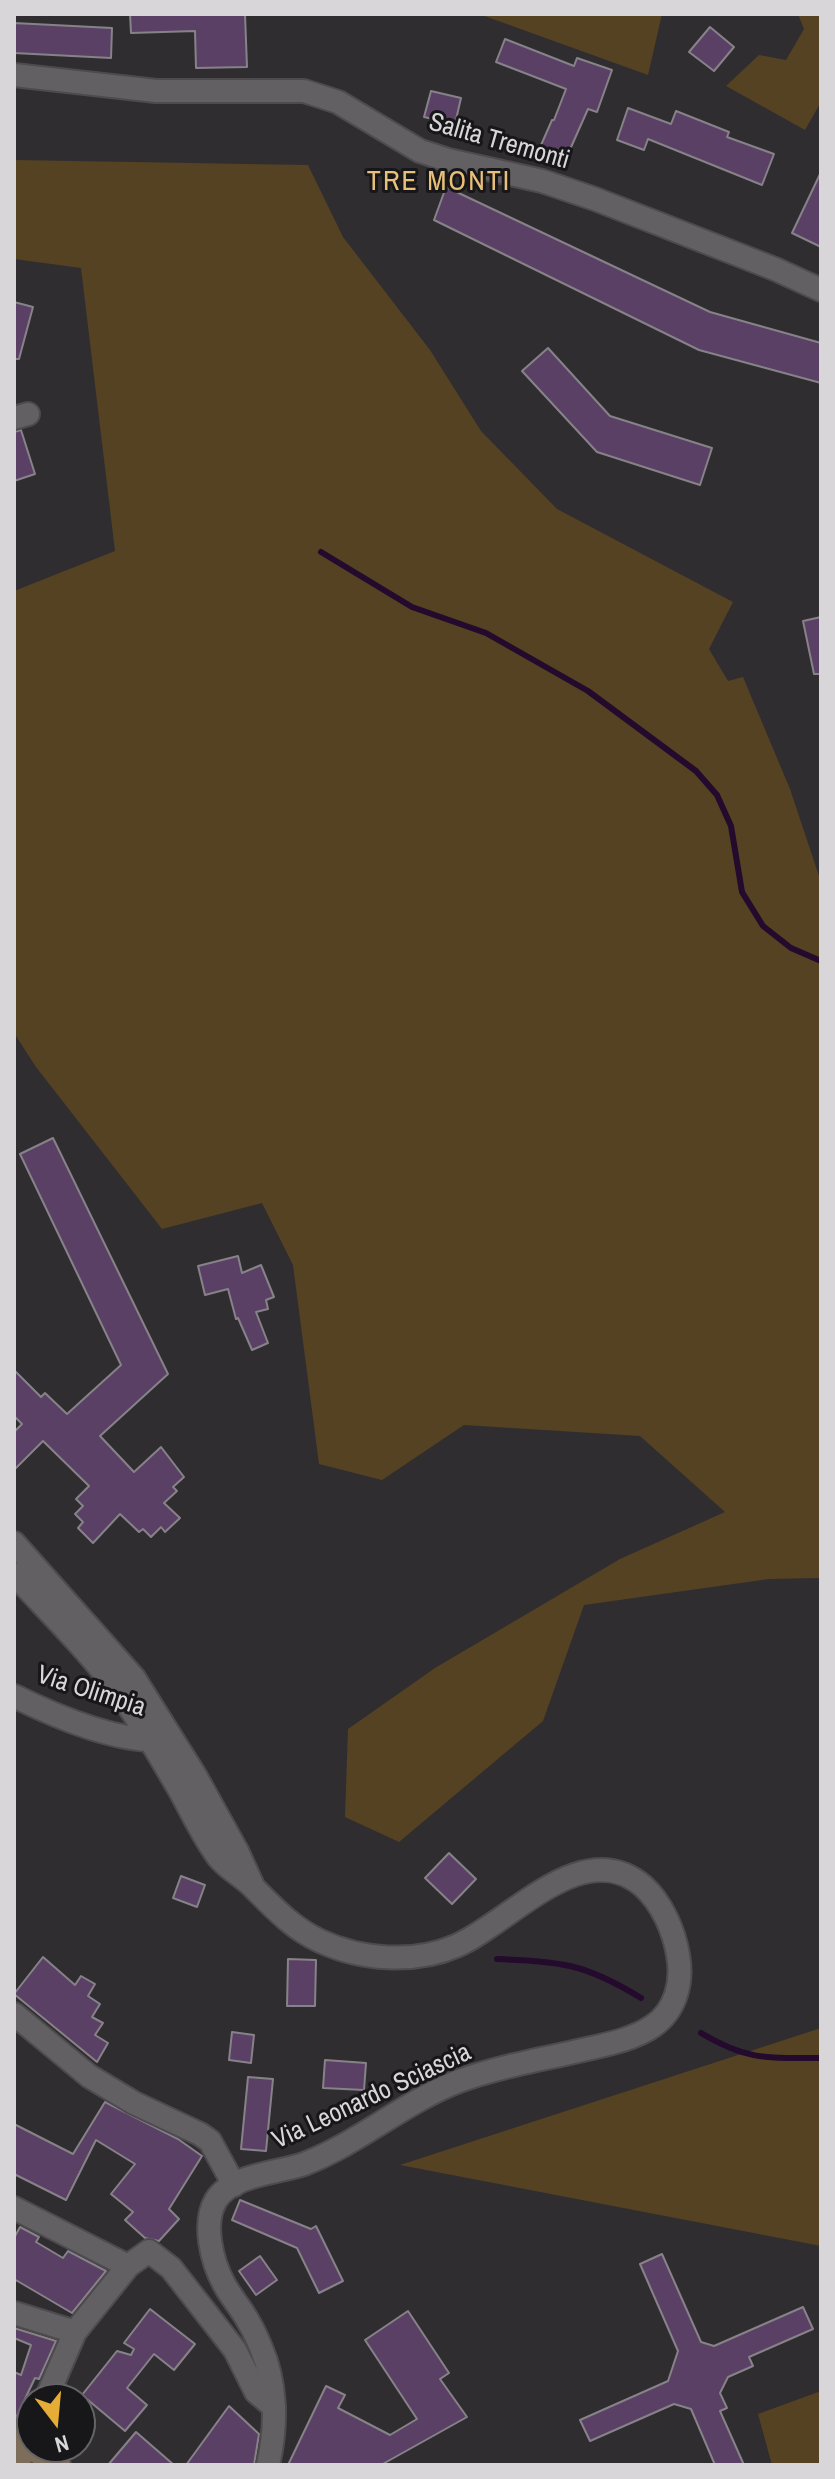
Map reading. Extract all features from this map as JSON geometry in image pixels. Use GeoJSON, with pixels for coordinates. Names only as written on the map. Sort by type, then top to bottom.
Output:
{"type":"FeatureCollection","features":[{"type":"Feature","properties":{"kind":"street","name":"Salita Tremonti"},"geometry":{"type":"LineString","coordinates":[[14,75],[156,91],[304,91],[338,102],[420,151],[542,181],[595,199],[821,290]]}},
{"type":"Feature","properties":{"kind":"street","name":"Via Leonardo Sciascia"},"geometry":{"type":"LineString","coordinates":[[16,1549],[117,1689],[221,1861],[282,1916],[314,1939],[355,1953],[398,1957],[438,1953],[475,1937],[566,1877],[599,1870],[630,1877],[644,1887],[656,1901],[674,1938],[680,1972],[676,1995],[671,2007],[653,2026],[609,2044],[458,2082],[317,2159],[234,2185]]}},
{"type":"Feature","properties":{"kind":"street","name":"Via Leonardo Sciascia"},"geometry":{"type":"LineString","coordinates":[[14,1574],[64,1613],[134,1678],[174,1740],[237,1851],[253,1887]]}},
{"type":"Feature","properties":{"kind":"street","name":"Via Olimpia"},"geometry":{"type":"LineString","coordinates":[[14,1696],[109,1733],[151,1741],[174,1740]]}},
{"type":"Feature","properties":{"kind":"street"},"geometry":{"type":"LineString","coordinates":[[14,2014],[100,2083],[210,2141],[234,2185],[223,2192],[212,2209],[212,2252],[223,2283],[258,2340],[270,2375],[274,2427],[268,2465]]}},
{"type":"Feature","properties":{"kind":"street"},"geometry":{"type":"LineString","coordinates":[[14,2208],[128,2266]]}},
{"type":"Feature","properties":{"kind":"street"},"geometry":{"type":"LineString","coordinates":[[53,2383],[75,2332],[128,2266],[149,2251],[171,2268],[235,2350],[256,2392],[274,2407]]}},
{"type":"Feature","properties":{"kind":"street"},"geometry":{"type":"LineString","coordinates":[[14,2313],[75,2332]]}},
{"type":"Feature","properties":{"kind":"shaded area"},"geometry":{"type":"Polygon","coordinates":[[[479,14],[662,14],[648,75],[479,14]]]}},
{"type":"Feature","properties":{"kind":"shaded area"},"geometry":{"type":"Polygon","coordinates":[[[798,14],[821,14],[821,102],[805,130],[726,86],[759,55],[786,60],[804,29],[798,14]]]}},
{"type":"Feature","properties":{"kind":"shaded area"},"geometry":{"type":"Polygon","coordinates":[[[14,160],[308,165],[343,237],[430,350],[481,431],[557,509],[733,602],[709,649],[728,681],[743,677],[790,789],[821,882],[821,1578],[769,1579],[584,1605],[543,1721],[399,1842],[345,1817],[348,1729],[435,1668],[620,1559],[725,1512],[640,1436],[464,1425],[382,1480],[319,1464],[293,1265],[262,1203],[162,1229],[36,1067],[14,1033],[14,591],[115,551],[81,268],[14,259],[14,160]]]}},
{"type":"Feature","properties":{"kind":"shaded area"},"geometry":{"type":"Polygon","coordinates":[[[821,2028],[821,2246],[400,2165],[821,2028]]]}},
{"type":"Feature","properties":{"kind":"shaded area"},"geometry":{"type":"Polygon","coordinates":[[[821,2391],[821,2465],[772,2465],[758,2414],[821,2391]]]}},
{"type":"Feature","properties":{"kind":"building"},"geometry":{"type":"Polygon","coordinates":[[[130,14],[245,14],[247,67],[196,68],[195,31],[131,33],[130,14]]]}},
{"type":"Feature","properties":{"kind":"building"},"geometry":{"type":"Polygon","coordinates":[[[14,23],[112,28],[111,58],[14,53],[14,23]]]}},
{"type":"Feature","properties":{"kind":"building"},"geometry":{"type":"Polygon","coordinates":[[[710,27],[734,47],[714,71],[689,52],[710,27]]]}},
{"type":"Feature","properties":{"kind":"building"},"geometry":{"type":"Polygon","coordinates":[[[505,39],[574,66],[577,58],[612,70],[597,112],[588,109],[564,163],[538,152],[566,89],[496,62],[505,39]]]}},
{"type":"Feature","properties":{"kind":"building"},"geometry":{"type":"Polygon","coordinates":[[[431,91],[461,98],[455,124],[424,117],[431,91]]]}},
{"type":"Feature","properties":{"kind":"building"},"geometry":{"type":"Polygon","coordinates":[[[628,108],[671,124],[676,111],[729,132],[727,137],[774,154],[762,185],[648,139],[644,150],[617,140],[628,108]]]}},
{"type":"Feature","properties":{"kind":"building"},"geometry":{"type":"Polygon","coordinates":[[[821,172],[821,247],[792,233],[821,172]]]}},
{"type":"Feature","properties":{"kind":"building"},"geometry":{"type":"Polygon","coordinates":[[[446,187],[710,312],[821,343],[821,383],[699,350],[434,220],[446,187]]]}},
{"type":"Feature","properties":{"kind":"building"},"geometry":{"type":"Polygon","coordinates":[[[14,302],[33,307],[19,359],[14,359],[14,302]]]}},
{"type":"Feature","properties":{"kind":"building"},"geometry":{"type":"Polygon","coordinates":[[[548,348],[610,416],[712,448],[700,485],[597,452],[522,371],[548,348]]]}},
{"type":"Feature","properties":{"kind":"building"},"geometry":{"type":"Polygon","coordinates":[[[21,430],[35,474],[14,481],[14,432],[21,430]]]}},
{"type":"Feature","properties":{"kind":"building"},"geometry":{"type":"Polygon","coordinates":[[[821,617],[821,674],[814,674],[803,621],[821,617]]]}},
{"type":"Feature","properties":{"kind":"building"},"geometry":{"type":"Polygon","coordinates":[[[53,1138],[168,1374],[100,1436],[134,1472],[161,1447],[184,1477],[173,1487],[177,1491],[164,1503],[180,1518],[165,1532],[161,1527],[151,1537],[143,1529],[139,1532],[120,1514],[93,1543],[78,1528],[83,1522],[75,1514],[83,1506],[76,1499],[89,1486],[43,1441],[14,1470],[14,1432],[22,1424],[14,1416],[14,1370],[41,1397],[45,1393],[67,1414],[121,1365],[20,1154],[53,1138]]]}},
{"type":"Feature","properties":{"kind":"building"},"geometry":{"type":"Polygon","coordinates":[[[238,1256],[242,1273],[261,1265],[274,1297],[266,1300],[268,1309],[256,1312],[268,1343],[252,1350],[236,1319],[228,1289],[205,1295],[198,1266],[238,1256]]]}},
{"type":"Feature","properties":{"kind":"building"},"geometry":{"type":"Polygon","coordinates":[[[449,1853],[476,1879],[452,1904],[425,1878],[449,1853]]]}},
{"type":"Feature","properties":{"kind":"building"},"geometry":{"type":"Polygon","coordinates":[[[181,1876],[205,1885],[197,1907],[173,1898],[181,1876]]]}},
{"type":"Feature","properties":{"kind":"building"},"geometry":{"type":"Polygon","coordinates":[[[43,1957],[75,1985],[81,1976],[95,1984],[88,1996],[100,2004],[92,2017],[103,2023],[95,2035],[108,2043],[97,2062],[14,1994],[43,1957]]]}},
{"type":"Feature","properties":{"kind":"building"},"geometry":{"type":"Polygon","coordinates":[[[288,1959],[316,1960],[315,2006],[287,2006],[288,1959]]]}},
{"type":"Feature","properties":{"kind":"building"},"geometry":{"type":"Polygon","coordinates":[[[232,2032],[254,2035],[251,2063],[229,2060],[232,2032]]]}},
{"type":"Feature","properties":{"kind":"building"},"geometry":{"type":"Polygon","coordinates":[[[325,2060],[366,2063],[364,2090],[323,2088],[325,2060]]]}},
{"type":"Feature","properties":{"kind":"building"},"geometry":{"type":"Polygon","coordinates":[[[248,2077],[273,2079],[266,2151],[241,2149],[248,2077]]]}},
{"type":"Feature","properties":{"kind":"building"},"geometry":{"type":"Polygon","coordinates":[[[105,2102],[178,2139],[202,2156],[169,2209],[179,2219],[159,2241],[145,2238],[125,2220],[133,2212],[111,2194],[135,2164],[96,2140],[66,2200],[14,2174],[14,2124],[73,2154],[105,2102]]]}},
{"type":"Feature","properties":{"kind":"building"},"geometry":{"type":"Polygon","coordinates":[[[240,2200],[311,2229],[316,2226],[343,2281],[319,2293],[297,2248],[232,2220],[240,2200]]]}},
{"type":"Feature","properties":{"kind":"building"},"geometry":{"type":"Polygon","coordinates":[[[20,2227],[39,2237],[36,2242],[63,2258],[68,2251],[106,2271],[72,2313],[14,2279],[14,2238],[20,2227]]]}},
{"type":"Feature","properties":{"kind":"building"},"geometry":{"type":"Polygon","coordinates":[[[662,2254],[701,2342],[714,2346],[803,2307],[813,2329],[749,2357],[753,2366],[728,2377],[720,2393],[727,2408],[720,2411],[744,2465],[715,2465],[691,2409],[674,2404],[590,2441],[580,2420],[668,2381],[678,2351],[640,2264],[662,2254]]]}},
{"type":"Feature","properties":{"kind":"building"},"geometry":{"type":"Polygon","coordinates":[[[260,2256],[277,2280],[256,2295],[239,2271],[260,2256]]]}},
{"type":"Feature","properties":{"kind":"building"},"geometry":{"type":"Polygon","coordinates":[[[150,2309],[195,2344],[174,2370],[154,2354],[127,2388],[147,2405],[125,2431],[96,2407],[96,2383],[92,2383],[117,2351],[131,2355],[134,2349],[124,2343],[150,2309]]]}},
{"type":"Feature","properties":{"kind":"building"},"geometry":{"type":"Polygon","coordinates":[[[408,2311],[449,2373],[440,2379],[467,2417],[381,2465],[288,2465],[326,2386],[345,2395],[338,2408],[390,2435],[417,2419],[365,2340],[408,2311]]]}},
{"type":"Feature","properties":{"kind":"building"},"geometry":{"type":"Polygon","coordinates":[[[14,2328],[56,2341],[39,2379],[35,2378],[33,2383],[16,2383],[14,2422],[14,2372],[21,2375],[31,2345],[14,2338],[14,2328]]]}},
{"type":"Feature","properties":{"kind":"building"},"geometry":{"type":"Polygon","coordinates":[[[229,2406],[259,2434],[254,2465],[186,2465],[229,2406]]]}},
{"type":"Feature","properties":{"kind":"building"},"geometry":{"type":"Polygon","coordinates":[[[136,2432],[174,2465],[108,2465],[136,2432]]]}},
{"type":"Feature","properties":{"kind":"waterway"},"geometry":{"type":"LineString","coordinates":[[321,552],[412,607],[486,633],[588,691],[696,771],[717,795],[731,826],[742,892],[763,926],[791,948],[821,961]]}},
{"type":"Feature","properties":{"kind":"waterway"},"geometry":{"type":"LineString","coordinates":[[497,1959],[572,1966],[604,1978],[641,1998]]}},
{"type":"Feature","properties":{"kind":"waterway"},"geometry":{"type":"LineString","coordinates":[[701,2033],[732,2049],[759,2056],[821,2058]]}},
{"type":"Feature","properties":{"kind":"district","name":"TRE MONTI"},"geometry":{"type":"Point","coordinates":[439,182]}}]}
